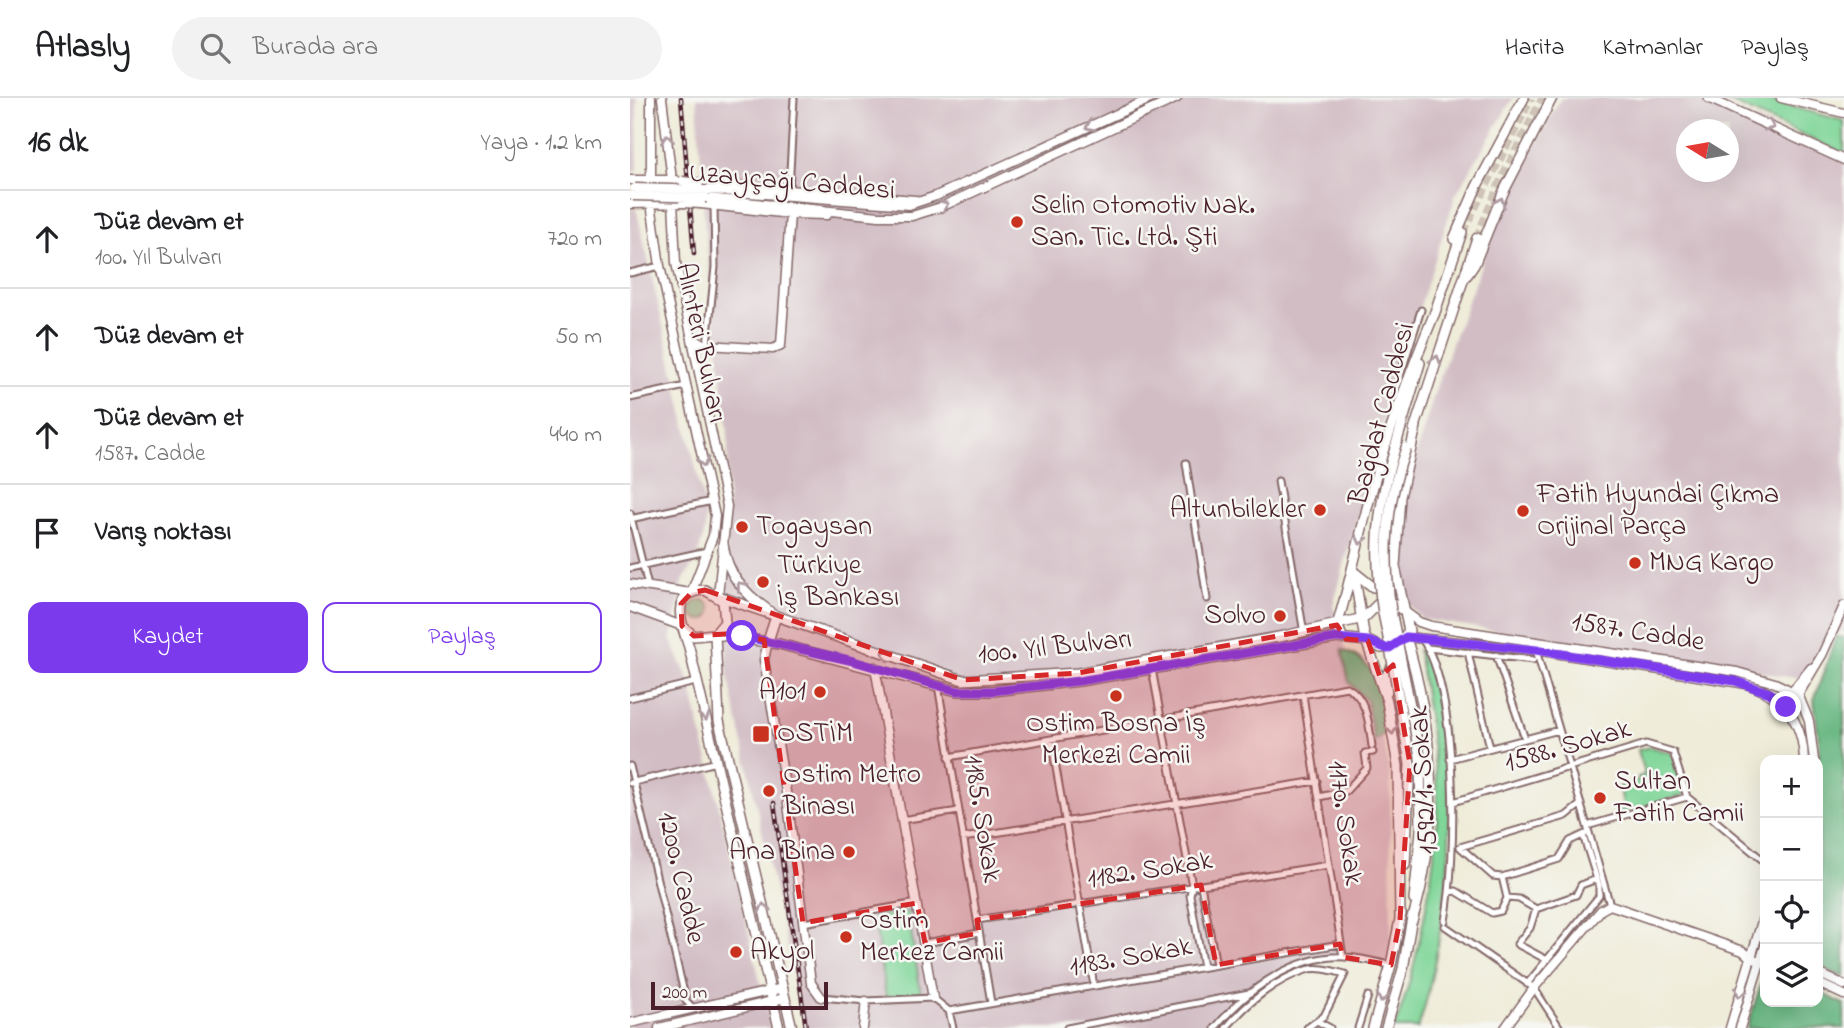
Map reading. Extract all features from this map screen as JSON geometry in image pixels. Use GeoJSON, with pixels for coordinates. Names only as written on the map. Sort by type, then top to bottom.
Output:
{"type":"FeatureCollection","features":[{"type":"Feature","properties":{"kind":"main road","name":"Alınteri Bulvarı"},"geometry":{"type":"LineString","coordinates":[[651,98],[651,203],[660,266],[715,516],[707,551],[691,593]]}},
{"type":"Feature","properties":{"kind":"main road","name":"Alınteri Bulvarı"},"geometry":{"type":"LineString","coordinates":[[662,98],[676,263],[727,506],[718,596]]}},
{"type":"Feature","properties":{"kind":"main road","name":"Uzayçağı Caddesi"},"geometry":{"type":"LineString","coordinates":[[708,199],[909,205],[915,200],[936,196],[1152,98]]}},
{"type":"Feature","properties":{"kind":"main road","name":"Uzayçağı Caddesi"},"geometry":{"type":"LineString","coordinates":[[631,192],[861,214],[912,216],[941,207],[1177,98]]}},
{"type":"Feature","properties":{"kind":"main road"},"geometry":{"type":"LineString","coordinates":[[1445,278],[1457,230],[1524,98]]}},
{"type":"Feature","properties":{"kind":"main road"},"geometry":{"type":"LineString","coordinates":[[1460,285],[1474,265],[1503,193],[1552,98]]}},
{"type":"Feature","properties":{"kind":"main road"},"geometry":{"type":"LineString","coordinates":[[1708,98],[1844,160]]}},
{"type":"Feature","properties":{"kind":"main road"},"geometry":{"type":"LineString","coordinates":[[1781,98],[1817,102],[1844,113]]}},
{"type":"Feature","properties":{"kind":"main road"},"geometry":{"type":"LineString","coordinates":[[861,214],[790,214],[708,199],[683,203],[651,203],[631,192],[651,179],[915,200]]}},
{"type":"Feature","properties":{"kind":"main road","name":"Uzayçağı Caddesi"},"geometry":{"type":"LineString","coordinates":[[692,340],[707,345],[773,349],[781,345],[790,214]]}},
{"type":"Feature","properties":{"kind":"main road","name":"Bağdat Caddesi"},"geometry":{"type":"LineString","coordinates":[[1387,612],[1376,556],[1377,518],[1434,312],[1462,232]]}},
{"type":"Feature","properties":{"kind":"main road","name":"Bağdat Caddesi"},"geometry":{"type":"LineString","coordinates":[[1387,612],[1386,521],[1392,485],[1416,426],[1477,238]]}},
{"type":"Feature","properties":{"kind":"main road"},"geometry":{"type":"LineString","coordinates":[[1336,638],[1342,630],[1337,625],[1354,572],[1371,492],[1402,394],[1434,312]]}},
{"type":"Feature","properties":{"kind":"main road","name":"Uzayçağı Caddesi"},"geometry":{"type":"LineString","coordinates":[[694,351],[707,345]]}},
{"type":"Feature","properties":{"kind":"main road"},"geometry":{"type":"LineString","coordinates":[[1368,641],[1388,649],[1409,624],[1396,570],[1398,512],[1416,426]]}},
{"type":"Feature","properties":{"kind":"main road"},"geometry":{"type":"LineString","coordinates":[[723,544],[730,572],[740,587],[776,616],[764,660],[788,804],[811,983],[821,997]]}},
{"type":"Feature","properties":{"kind":"main road"},"geometry":{"type":"LineString","coordinates":[[1354,572],[1373,587],[1385,586],[1396,570]]}},
{"type":"Feature","properties":{"kind":"main road"},"geometry":{"type":"LineString","coordinates":[[1354,572],[1364,618],[1364,634],[1387,701],[1398,778],[1400,920]]}},
{"type":"Feature","properties":{"kind":"main road"},"geometry":{"type":"LineString","coordinates":[[630,584],[691,593],[705,590],[718,596],[727,615],[722,628],[715,634],[694,636],[682,626],[630,607]]}},
{"type":"Feature","properties":{"kind":"main road"},"geometry":{"type":"LineString","coordinates":[[691,593],[681,604],[679,611],[682,626],[717,762],[779,1028]]}},
{"type":"Feature","properties":{"kind":"main road","name":"100. Yıl Bulvarı"},"geometry":{"type":"LineString","coordinates":[[718,596],[963,680],[1077,673],[1304,632],[1364,618]]}},
{"type":"Feature","properties":{"kind":"main road"},"geometry":{"type":"LineString","coordinates":[[1364,618],[1378,604],[1392,603],[1404,611]]}},
{"type":"Feature","properties":{"kind":"main road"},"geometry":{"type":"LineString","coordinates":[[1784,706],[1797,705],[1795,693],[1822,655],[1844,606]]}},
{"type":"Feature","properties":{"kind":"main road","name":"1587. Cadde"},"geometry":{"type":"LineString","coordinates":[[1404,611],[1419,622],[1431,626],[1737,672],[1795,693]]}},
{"type":"Feature","properties":{"kind":"main road"},"geometry":{"type":"LineString","coordinates":[[1387,612],[1397,640],[1420,756],[1421,831],[1412,921]]}},
{"type":"Feature","properties":{"kind":"main road"},"geometry":{"type":"LineString","coordinates":[[715,634],[719,721],[792,1028]]}},
{"type":"Feature","properties":{"kind":"main road","name":"100. Yıl Bulvarı"},"geometry":{"type":"LineString","coordinates":[[715,634],[768,641],[875,667],[957,691],[993,691],[1152,669],[1336,638],[1368,641]]}},
{"type":"Feature","properties":{"kind":"main road","name":"1587. Cadde"},"geometry":{"type":"LineString","coordinates":[[1397,640],[1422,639],[1536,650],[1735,681],[1770,693],[1784,706]]}},
{"type":"Feature","properties":{"kind":"main road"},"geometry":{"type":"LineString","coordinates":[[1386,1028],[1423,883],[1432,810],[1422,708],[1414,670],[1397,640]]}},
{"type":"Feature","properties":{"kind":"main road"},"geometry":{"type":"LineString","coordinates":[[1373,1028],[1391,965],[1400,920],[1408,829],[1410,764],[1397,640]]}},
{"type":"Feature","properties":{"kind":"main road"},"geometry":{"type":"LineString","coordinates":[[1387,701],[1390,668],[1397,660],[1406,662],[1414,670]]}},
{"type":"Feature","properties":{"kind":"main road"},"geometry":{"type":"LineString","coordinates":[[875,667],[933,998]]}},
{"type":"Feature","properties":{"kind":"main road"},"geometry":{"type":"LineString","coordinates":[[1795,693],[1782,694],[1784,706],[1801,733],[1803,755]]}},
{"type":"Feature","properties":{"kind":"main road"},"geometry":{"type":"LineString","coordinates":[[1795,693],[1809,721],[1813,755]]}},
{"type":"Feature","properties":{"kind":"main road"},"geometry":{"type":"LineString","coordinates":[[1505,1028],[1530,986],[1601,911],[1610,905],[1752,954],[1760,960]]}},
{"type":"Feature","properties":{"kind":"main road"},"geometry":{"type":"LineString","coordinates":[[1730,1028],[1760,928]]}},
{"type":"Feature","properties":{"kind":"main road"},"geometry":{"type":"LineString","coordinates":[[1752,954],[1760,952]]}},
{"type":"Feature","properties":{"kind":"main road"},"geometry":{"type":"LineString","coordinates":[[1740,1028],[1760,971]]}},
{"type":"Feature","properties":{"kind":"main road"},"geometry":{"type":"LineString","coordinates":[[1823,975],[1844,985]]}},
{"type":"Feature","properties":{"kind":"main road"},"geometry":{"type":"LineString","coordinates":[[1823,986],[1844,995]]}},
{"type":"Feature","properties":{"kind":"main road"},"geometry":{"type":"LineString","coordinates":[[630,1023],[784,993]]}},
{"type":"Feature","properties":{"kind":"main road"},"geometry":{"type":"LineString","coordinates":[[659,1028],[696,1024],[771,996]]}},
{"type":"Feature","properties":{"kind":"main road"},"geometry":{"type":"LineString","coordinates":[[863,1028],[866,1001]]}},
{"type":"Feature","properties":{"kind":"main road"},"geometry":{"type":"LineString","coordinates":[[694,1009],[696,1024]]}},
{"type":"Feature","properties":{"kind":"main road"},"geometry":{"type":"LineString","coordinates":[[680,1012],[685,1025]]}},
{"type":"Feature","properties":{"kind":"street"},"geometry":{"type":"LineString","coordinates":[[789,190],[794,98]]}},
{"type":"Feature","properties":{"kind":"street"},"geometry":{"type":"LineString","coordinates":[[707,345],[715,267],[708,199]]}},
{"type":"Feature","properties":{"kind":"street"},"geometry":{"type":"LineString","coordinates":[[630,273],[660,266]]}},
{"type":"Feature","properties":{"kind":"street"},"geometry":{"type":"LineString","coordinates":[[1395,392],[1421,310]]}},
{"type":"Feature","properties":{"kind":"street"},"geometry":{"type":"LineString","coordinates":[[630,398],[686,386]]}},
{"type":"Feature","properties":{"kind":"street"},"geometry":{"type":"LineString","coordinates":[[1186,463],[1207,599]]}},
{"type":"Feature","properties":{"kind":"street"},"geometry":{"type":"LineString","coordinates":[[1278,481],[1304,632]]}},
{"type":"Feature","properties":{"kind":"street"},"geometry":{"type":"LineString","coordinates":[[648,586],[631,517],[712,501]]}},
{"type":"Feature","properties":{"kind":"street"},"geometry":{"type":"LineString","coordinates":[[630,568],[707,551]]}},
{"type":"Feature","properties":{"kind":"street","name":"1592/1. Sokak"},"geometry":{"type":"LineString","coordinates":[[1422,639],[1428,648],[1442,698],[1450,759],[1457,848],[1445,924],[1530,986]]}},
{"type":"Feature","properties":{"kind":"street"},"geometry":{"type":"LineString","coordinates":[[1428,648],[1533,660]]}},
{"type":"Feature","properties":{"kind":"street"},"geometry":{"type":"LineString","coordinates":[[1536,650],[1587,826],[1586,834],[1597,879],[1598,899],[1547,960],[1530,986],[1560,1028]]}},
{"type":"Feature","properties":{"kind":"street"},"geometry":{"type":"LineString","coordinates":[[1468,652],[1490,748]]}},
{"type":"Feature","properties":{"kind":"street"},"geometry":{"type":"LineString","coordinates":[[1496,654],[1525,739]]}},
{"type":"Feature","properties":{"kind":"street"},"geometry":{"type":"LineString","coordinates":[[1152,669],[1192,886],[1190,895],[1203,967]]}},
{"type":"Feature","properties":{"kind":"street"},"geometry":{"type":"LineString","coordinates":[[630,698],[696,682]]}},
{"type":"Feature","properties":{"kind":"street","name":"1185. Sokak"},"geometry":{"type":"LineString","coordinates":[[937,684],[991,1003]]}},
{"type":"Feature","properties":{"kind":"street"},"geometry":{"type":"LineString","coordinates":[[950,757],[1347,687],[1355,691],[1364,706],[1372,749],[1365,753],[1367,768],[1346,791],[1319,797]]}},
{"type":"Feature","properties":{"kind":"street","name":"1170. Sokak"},"geometry":{"type":"LineString","coordinates":[[1303,695],[1343,957]]}},
{"type":"Feature","properties":{"kind":"street"},"geometry":{"type":"LineString","coordinates":[[1450,759],[1559,730]]}},
{"type":"Feature","properties":{"kind":"street"},"geometry":{"type":"LineString","coordinates":[[1051,739],[1094,986]]}},
{"type":"Feature","properties":{"kind":"street","name":"1588. Sokak"},"geometry":{"type":"LineString","coordinates":[[1453,802],[1646,744],[1673,752],[1687,797]]}},
{"type":"Feature","properties":{"kind":"street"},"geometry":{"type":"LineString","coordinates":[[632,782],[717,762]]}},
{"type":"Feature","properties":{"kind":"street","name":"1200. Cadde"},"geometry":{"type":"LineString","coordinates":[[630,766],[686,1001]]}},
{"type":"Feature","properties":{"kind":"street"},"geometry":{"type":"LineString","coordinates":[[963,838],[1317,781]]}},
{"type":"Feature","properties":{"kind":"street"},"geometry":{"type":"LineString","coordinates":[[1587,826],[1687,797],[1760,858]]}},
{"type":"Feature","properties":{"kind":"street"},"geometry":{"type":"LineString","coordinates":[[1457,848],[1566,816],[1581,804]]}},
{"type":"Feature","properties":{"kind":"street"},"geometry":{"type":"LineString","coordinates":[[901,820],[959,811]]}},
{"type":"Feature","properties":{"kind":"street"},"geometry":{"type":"LineString","coordinates":[[1457,848],[1493,876],[1502,877],[1559,859],[1570,841],[1586,834]]}},
{"type":"Feature","properties":{"kind":"street"},"geometry":{"type":"LineString","coordinates":[[1586,834],[1610,905]]}},
{"type":"Feature","properties":{"kind":"street","name":"1182. Sokak"},"geometry":{"type":"LineString","coordinates":[[977,920],[1329,865]]}},
{"type":"Feature","properties":{"kind":"street"},"geometry":{"type":"LineString","coordinates":[[1450,892],[1456,891],[1492,913],[1501,911],[1507,898],[1502,877]]}},
{"type":"Feature","properties":{"kind":"street"},"geometry":{"type":"LineString","coordinates":[[1507,898],[1519,899],[1536,909],[1576,895],[1581,885],[1597,879]]}},
{"type":"Feature","properties":{"kind":"street"},"geometry":{"type":"LineString","coordinates":[[1201,885],[1216,965]]}},
{"type":"Feature","properties":{"kind":"street"},"geometry":{"type":"LineString","coordinates":[[803,923],[917,903]]}},
{"type":"Feature","properties":{"kind":"street"},"geometry":{"type":"LineString","coordinates":[[1536,909],[1530,928],[1517,944],[1547,960]]}},
{"type":"Feature","properties":{"kind":"street"},"geometry":{"type":"LineString","coordinates":[[925,943],[979,933]]}},
{"type":"Feature","properties":{"kind":"street","name":"1183. Sokak"},"geometry":{"type":"LineString","coordinates":[[949,1011],[1340,944]]}},
{"type":"Feature","properties":{"kind":"street"},"geometry":{"type":"LineString","coordinates":[[1740,961],[1743,951]]}},
{"type":"Feature","properties":{"kind":"street"},"geometry":{"type":"LineString","coordinates":[[1215,1028],[1249,993],[1304,962],[1343,957],[1391,965]]}},
{"type":"Feature","properties":{"kind":"street"},"geometry":{"type":"LineString","coordinates":[[1226,1028],[1241,1010],[1265,992],[1308,969],[1345,974],[1324,1016],[1307,1028]]}},
{"type":"Feature","properties":{"kind":"street"},"geometry":{"type":"LineString","coordinates":[[1067,1028],[1249,993]]}},
{"type":"Feature","properties":{"kind":"street"},"geometry":{"type":"LineString","coordinates":[[1358,1028],[1368,996]]}},
{"type":"Feature","properties":{"kind":"street"},"geometry":{"type":"LineString","coordinates":[[821,997],[866,1001],[933,998],[949,1011],[953,1028]]}},
{"type":"Feature","properties":{"kind":"street"},"geometry":{"type":"LineString","coordinates":[[680,1012],[686,1001],[694,1009]]}},
{"type":"Feature","properties":{"kind":"street"},"geometry":{"type":"LineString","coordinates":[[1317,1021],[1330,1028]]}},
{"type":"Feature","properties":{"kind":"highlighted area"},"geometry":{"type":"Polygon","coordinates":[[[705,590],[963,680],[1078,673],[1337,625],[1346,639],[1368,641],[1380,677],[1393,665],[1410,764],[1400,920],[1391,965],[1343,957],[1340,944],[1216,965],[1201,885],[977,920],[979,933],[925,943],[917,903],[803,923],[764,640],[726,634],[694,636],[682,626],[681,604],[691,593],[705,590]]]}},
{"type":"Feature","properties":{"kind":"shaded area"},"geometry":{"type":"Polygon","coordinates":[[[630,98],[637,98],[638,171],[630,172],[630,98]]]}},
{"type":"Feature","properties":{"kind":"shaded area"},"geometry":{"type":"Polygon","coordinates":[[[697,98],[1513,98],[1456,194],[1385,415],[1333,606],[1346,650],[1365,660],[1390,774],[1391,965],[1343,957],[1304,962],[1249,993],[1217,1028],[805,1028],[727,671],[728,433],[705,232],[697,98]]]}},
{"type":"Feature","properties":{"kind":"shaded area"},"geometry":{"type":"Polygon","coordinates":[[[1561,98],[1708,98],[1844,160],[1844,632],[1834,630],[1822,655],[1802,679],[1422,619],[1405,601],[1400,557],[1403,497],[1438,382],[1502,208],[1561,98]]]}},
{"type":"Feature","properties":{"kind":"shaded area"},"geometry":{"type":"Polygon","coordinates":[[[636,208],[705,508],[705,530],[697,558],[683,581],[671,641],[689,680],[771,1028],[630,1028],[630,209],[636,208]]]}},
{"type":"Feature","properties":{"kind":"green space"},"geometry":{"type":"Polygon","coordinates":[[[1721,98],[1760,98],[1844,121],[1844,154],[1721,98]]]}},
{"type":"Feature","properties":{"kind":"green space"},"geometry":{"type":"Polygon","coordinates":[[[701,600],[708,603],[711,610],[708,617],[701,620],[694,617],[691,610],[694,603],[701,600]]]}},
{"type":"Feature","properties":{"kind":"green space"},"geometry":{"type":"Polygon","coordinates":[[[1836,636],[1844,638],[1844,977],[1823,968],[1823,755],[1819,755],[1814,700],[1836,636]]]}},
{"type":"Feature","properties":{"kind":"green space"},"geometry":{"type":"Polygon","coordinates":[[[1342,650],[1364,663],[1377,682],[1388,731],[1374,741],[1367,701],[1349,682],[1342,650]]]}},
{"type":"Feature","properties":{"kind":"green space"},"geometry":{"type":"Polygon","coordinates":[[[1418,650],[1426,650],[1443,726],[1449,802],[1447,879],[1436,955],[1418,1028],[1394,1028],[1419,944],[1431,879],[1437,818],[1434,757],[1418,650]]]}},
{"type":"Feature","properties":{"kind":"green space"},"geometry":{"type":"Polygon","coordinates":[[[1650,747],[1672,753],[1685,795],[1620,813],[1618,809],[1623,807],[1620,786],[1639,781],[1638,777],[1645,775],[1638,750],[1650,747]]]}},
{"type":"Feature","properties":{"kind":"green space"},"geometry":{"type":"Polygon","coordinates":[[[908,912],[921,994],[886,997],[874,917],[908,912]]]}},
{"type":"Feature","properties":{"kind":"green space"},"geometry":{"type":"Polygon","coordinates":[[[1760,987],[1760,1007],[1823,1007],[1823,994],[1844,1004],[1844,1028],[1747,1028],[1760,987]]]}},
{"type":"Feature","properties":{"kind":"tunnel"},"geometry":{"type":"LineString","coordinates":[[1462,232],[1531,98]]}},
{"type":"Feature","properties":{"kind":"tunnel"},"geometry":{"type":"LineString","coordinates":[[1477,238],[1502,179],[1543,98]]}},
{"type":"Feature","properties":{"kind":"railway"},"geometry":{"type":"LineString","coordinates":[[681,98],[694,254]]}},
{"type":"Feature","properties":{"kind":"railway"},"geometry":{"type":"LineString","coordinates":[[774,803],[806,1028]]}},
{"type":"Feature","properties":{"kind":"place","name":"Selin Otomotiv Nak. San. Tic. Ltd. Şti"},"geometry":{"type":"Point","coordinates":[1017,222]}},
{"type":"Feature","properties":{"kind":"place","name":"Altunbilekler"},"geometry":{"type":"Point","coordinates":[1320,510]}},
{"type":"Feature","properties":{"kind":"place","name":"Fatih Hyundai Çıkma Orijinal Parça"},"geometry":{"type":"Point","coordinates":[1523,511]}},
{"type":"Feature","properties":{"kind":"place","name":"Togaysan"},"geometry":{"type":"Point","coordinates":[742,527]}},
{"type":"Feature","properties":{"kind":"place","name":"MNG Kargo"},"geometry":{"type":"Point","coordinates":[1635,563]}},
{"type":"Feature","properties":{"kind":"place","name":"Türkiye İş Bankası"},"geometry":{"type":"Point","coordinates":[763,582]}},
{"type":"Feature","properties":{"kind":"place","name":"Solvo"},"geometry":{"type":"Point","coordinates":[1280,616]}},
{"type":"Feature","properties":{"kind":"place","name":"A101"},"geometry":{"type":"Point","coordinates":[820,692]}},
{"type":"Feature","properties":{"kind":"place","name":"Ostim Bosna İş Merkezi Camii"},"geometry":{"type":"Point","coordinates":[1116,696]}},
{"type":"Feature","properties":{"kind":"place","name":"OSTİM"},"geometry":{"type":"Point","coordinates":[761,734]}},
{"type":"Feature","properties":{"kind":"place","name":"Ostim Metro Binası"},"geometry":{"type":"Point","coordinates":[769,791]}},
{"type":"Feature","properties":{"kind":"place","name":"Sultan Fatih Camii"},"geometry":{"type":"Point","coordinates":[1600,798]}},
{"type":"Feature","properties":{"kind":"place","name":"Ana Bina"},"geometry":{"type":"Point","coordinates":[849,852]}},
{"type":"Feature","properties":{"kind":"place","name":"Ostim Merkez Camii"},"geometry":{"type":"Point","coordinates":[846,937]}},
{"type":"Feature","properties":{"kind":"place","name":"Akyol"},"geometry":{"type":"Point","coordinates":[736,952]}},
{"type":"Feature","properties":{"kind":"route"},"geometry":{"type":"LineString","coordinates":[[742,636],[853,661],[957,691],[993,691],[1079,681],[1336,638],[1368,641],[1374,646],[1388,649],[1402,643],[1406,637],[1536,650],[1735,681],[1770,693],[1786,707]]}}]}
